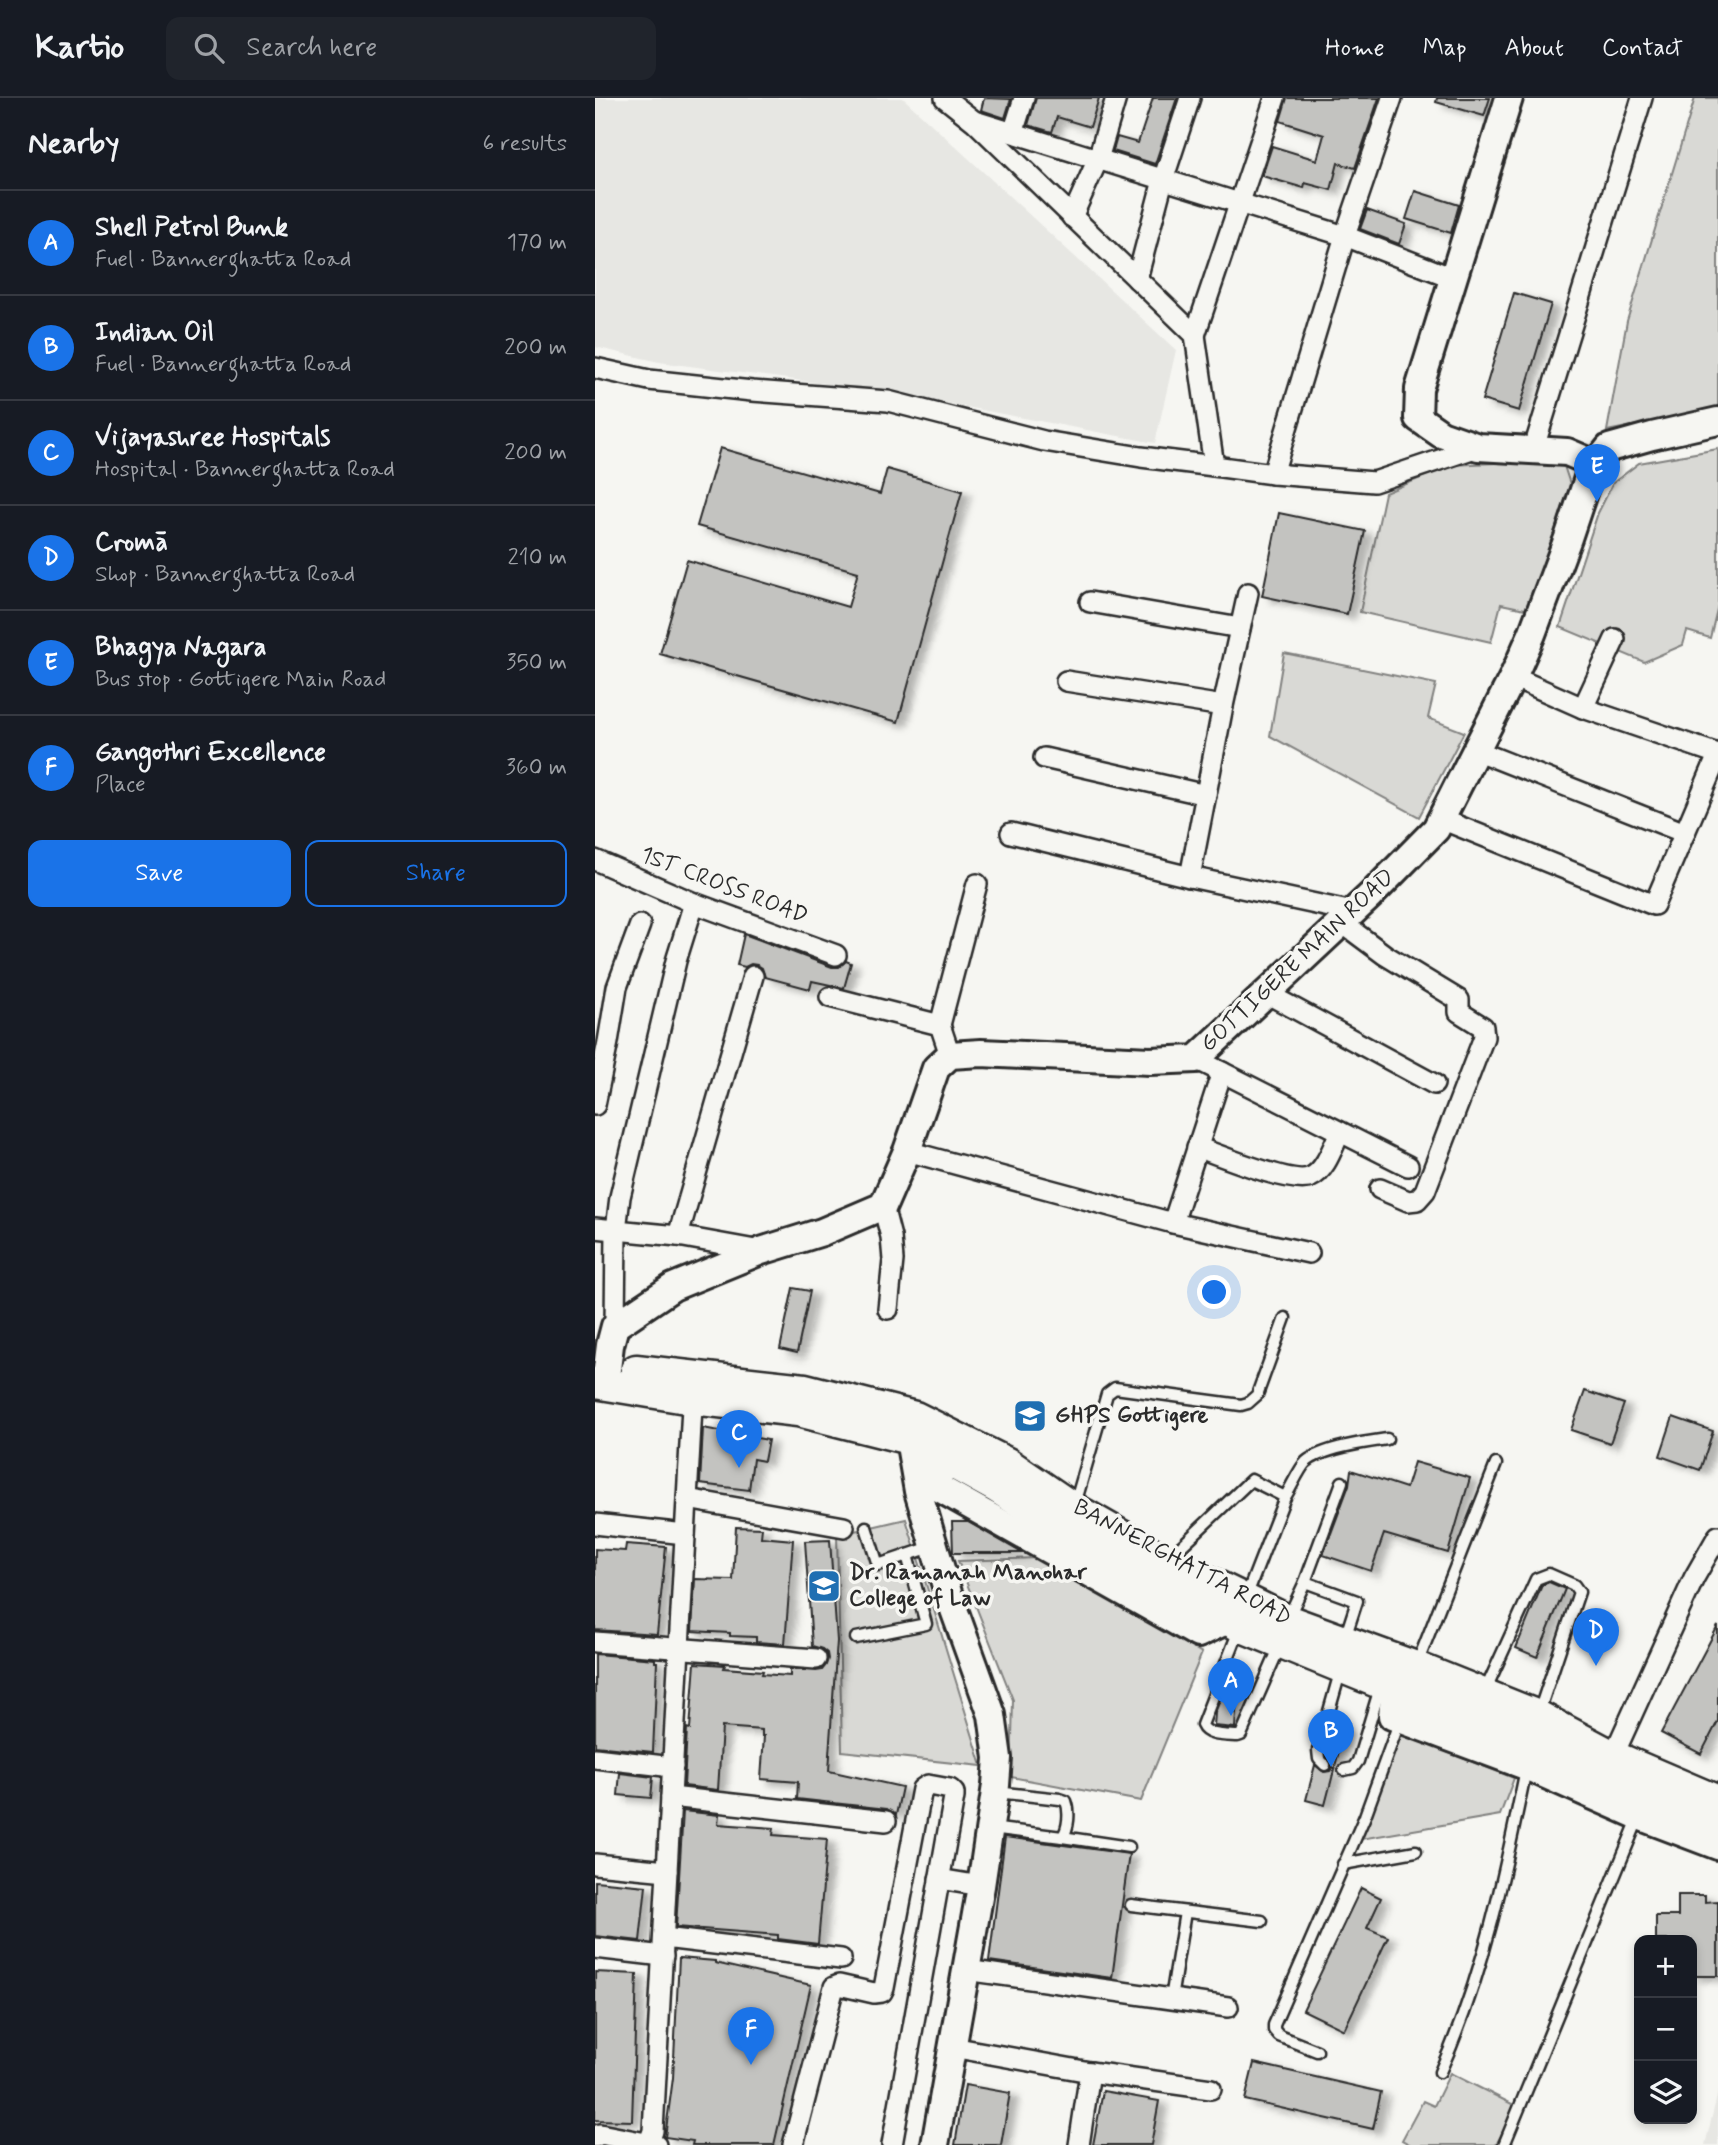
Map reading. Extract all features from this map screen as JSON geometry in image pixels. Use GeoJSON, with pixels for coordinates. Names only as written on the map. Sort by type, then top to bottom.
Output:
{"type":"FeatureCollection","features":[{"type":"Feature","properties":{"kind":"main road","name":"BANNERGHATTA ROAD"},"geometry":{"type":"LineString","coordinates":[[600,1375],[693,1388],[805,1389],[920,1437],[1007,1463],[1073,1508],[1166,1561],[1238,1615],[1342,1654],[1416,1667],[1538,1716],[1609,1766],[1718,1801]]}},
{"type":"Feature","properties":{"kind":"main road"},"geometry":{"type":"LineString","coordinates":[[920,1437],[1067,1532],[1149,1580],[1238,1615]]}},
{"type":"Feature","properties":{"kind":"main road"},"geometry":{"type":"LineString","coordinates":[[1342,1654],[1388,1686],[1529,1756],[1609,1766],[1642,1806],[1718,1824]]}},
{"type":"Feature","properties":{"kind":"street"},"geometry":{"type":"LineString","coordinates":[[945,98],[975,121],[1195,335]]}},
{"type":"Feature","properties":{"kind":"street"},"geometry":{"type":"LineString","coordinates":[[1013,133],[1024,98]]}},
{"type":"Feature","properties":{"kind":"street"},"geometry":{"type":"LineString","coordinates":[[1073,216],[1098,159],[1116,98]]}},
{"type":"Feature","properties":{"kind":"street"},"geometry":{"type":"LineString","coordinates":[[1136,279],[1163,180],[1190,98]]}},
{"type":"Feature","properties":{"kind":"street"},"geometry":{"type":"LineString","coordinates":[[1214,466],[1195,335],[1275,98]]}},
{"type":"Feature","properties":{"kind":"street"},"geometry":{"type":"LineString","coordinates":[[1273,474],[1345,236],[1392,98]]}},
{"type":"Feature","properties":{"kind":"street"},"geometry":{"type":"LineString","coordinates":[[1509,98],[1419,389],[1418,418],[1441,434],[1478,447],[1567,452],[1595,464],[1609,448],[1718,421]]}},
{"type":"Feature","properties":{"kind":"street"},"geometry":{"type":"LineString","coordinates":[[1533,451],[1642,98]]}},
{"type":"Feature","properties":{"kind":"street"},"geometry":{"type":"LineString","coordinates":[[975,121],[1345,236],[1453,278]]}},
{"type":"Feature","properties":{"kind":"street"},"geometry":{"type":"LineString","coordinates":[[595,368],[649,380],[888,401],[1044,441],[1273,474],[1374,482],[1478,447]]}},
{"type":"Feature","properties":{"kind":"street","name":"GOTTIGERE MAIN ROAD"},"geometry":{"type":"LineString","coordinates":[[950,1055],[981,1053],[1150,1061],[1196,1059],[1347,918],[1436,829],[1532,634],[1595,464]]}},
{"type":"Feature","properties":{"kind":"street"},"geometry":{"type":"LineString","coordinates":[[1190,877],[1248,593]]}},
{"type":"Feature","properties":{"kind":"street"},"geometry":{"type":"LineString","coordinates":[[1090,601],[1240,628]]}},
{"type":"Feature","properties":{"kind":"street"},"geometry":{"type":"LineString","coordinates":[[1583,708],[1615,639]]}},
{"type":"Feature","properties":{"kind":"street"},"geometry":{"type":"LineString","coordinates":[[1441,819],[1654,905],[1718,755],[1583,708],[1513,677]]}},
{"type":"Feature","properties":{"kind":"street"},"geometry":{"type":"LineString","coordinates":[[1066,681],[1223,706]]}},
{"type":"Feature","properties":{"kind":"street"},"geometry":{"type":"LineString","coordinates":[[1475,750],[1685,833]]}},
{"type":"Feature","properties":{"kind":"street"},"geometry":{"type":"LineString","coordinates":[[1044,758],[1206,795]]}},
{"type":"Feature","properties":{"kind":"street"},"geometry":{"type":"LineString","coordinates":[[1011,834],[1347,918],[1385,955],[1459,1000],[1459,1012],[1483,1027],[1484,1037],[1425,1191],[1417,1200],[1408,1200],[1380,1189]]}},
{"type":"Feature","properties":{"kind":"street","name":"1ST CROSS ROAD"},"geometry":{"type":"LineString","coordinates":[[595,860],[694,903],[836,955]]}},
{"type":"Feature","properties":{"kind":"street"},"geometry":{"type":"LineString","coordinates":[[888,1310],[894,1260],[883,1206],[907,1151],[936,1068],[950,1055],[940,1025],[977,884]]}},
{"type":"Feature","properties":{"kind":"street"},"geometry":{"type":"LineString","coordinates":[[600,1375],[615,1326],[616,1230],[621,1197],[676,961],[694,903]]}},
{"type":"Feature","properties":{"kind":"street"},"geometry":{"type":"LineString","coordinates":[[595,1105],[617,987],[640,925]]}},
{"type":"Feature","properties":{"kind":"street"},"geometry":{"type":"LineString","coordinates":[[678,1236],[753,976]]}},
{"type":"Feature","properties":{"kind":"street"},"geometry":{"type":"LineString","coordinates":[[1266,993],[1434,1084]]}},
{"type":"Feature","properties":{"kind":"street"},"geometry":{"type":"LineString","coordinates":[[830,997],[940,1025]]}},
{"type":"Feature","properties":{"kind":"street"},"geometry":{"type":"LineString","coordinates":[[1196,1059],[1408,1166]]}},
{"type":"Feature","properties":{"kind":"street"},"geometry":{"type":"LineString","coordinates":[[1173,1223],[1222,1072]]}},
{"type":"Feature","properties":{"kind":"street"},"geometry":{"type":"LineString","coordinates":[[1197,1147],[1274,1174],[1297,1179],[1310,1178],[1320,1171],[1340,1132]]}},
{"type":"Feature","properties":{"kind":"street"},"geometry":{"type":"LineString","coordinates":[[907,1151],[1173,1223],[1309,1253]]}},
{"type":"Feature","properties":{"kind":"street"},"geometry":{"type":"LineString","coordinates":[[615,1326],[673,1287],[761,1251],[823,1232],[883,1206]]}},
{"type":"Feature","properties":{"kind":"street"},"geometry":{"type":"LineString","coordinates":[[595,1228],[678,1236],[761,1251]]}},
{"type":"Feature","properties":{"kind":"street"},"geometry":{"type":"LineString","coordinates":[[595,2137],[600,2134],[651,2144],[653,2131],[693,1388]]}},
{"type":"Feature","properties":{"kind":"street"},"geometry":{"type":"LineString","coordinates":[[920,1437],[918,1491],[948,1593],[992,1715],[998,1758],[981,1886],[935,2145]]}},
{"type":"Feature","properties":{"kind":"street"},"geometry":{"type":"LineString","coordinates":[[687,1499],[844,1527]]}},
{"type":"Feature","properties":{"kind":"street"},"geometry":{"type":"LineString","coordinates":[[595,1524],[685,1534]]}},
{"type":"Feature","properties":{"kind":"street"},"geometry":{"type":"LineString","coordinates":[[1609,1766],[1703,1560],[1718,1535]]}},
{"type":"Feature","properties":{"kind":"street"},"geometry":{"type":"LineString","coordinates":[[595,1642],[816,1659]]}},
{"type":"Feature","properties":{"kind":"street"},"geometry":{"type":"LineString","coordinates":[[1388,1686],[1392,1716],[1529,1756],[1642,1806],[1718,1846]]}},
{"type":"Feature","properties":{"kind":"street"},"geometry":{"type":"LineString","coordinates":[[595,1758],[673,1767]]}},
{"type":"Feature","properties":{"kind":"street"},"geometry":{"type":"LineString","coordinates":[[793,2145],[834,1987],[839,1985],[874,1993],[882,1992],[884,1987],[922,1789],[928,1785],[950,1789],[954,1793],[899,2143]]}},
{"type":"Feature","properties":{"kind":"street"},"geometry":{"type":"LineString","coordinates":[[671,1797],[886,1821]]}},
{"type":"Feature","properties":{"kind":"street"},"geometry":{"type":"LineString","coordinates":[[595,1864],[667,1871]]}},
{"type":"Feature","properties":{"kind":"street"},"geometry":{"type":"LineString","coordinates":[[939,1879],[981,1886]]}},
{"type":"Feature","properties":{"kind":"street"},"geometry":{"type":"LineString","coordinates":[[595,1948],[663,1947],[841,1959]]}},
{"type":"Feature","properties":{"kind":"street"},"geometry":{"type":"LineString","coordinates":[[966,1970],[1228,2007]]}},
{"type":"Feature","properties":{"kind":"street"},"geometry":{"type":"LineString","coordinates":[[952,2047],[1090,2072],[1210,2089]]}},
{"type":"Feature","properties":{"kind":"street"},"geometry":{"type":"LineString","coordinates":[[1079,2145],[1090,2072]]}},
{"type":"Feature","properties":{"kind":"lane"},"geometry":{"type":"LineString","coordinates":[[1073,1508],[1107,1394],[1115,1388],[1241,1405],[1248,1403],[1257,1395],[1285,1318]]}},
{"type":"Feature","properties":{"kind":"lane"},"geometry":{"type":"LineString","coordinates":[[1342,1482],[1305,1582],[1241,1735],[1208,1732],[1202,1726],[1238,1615],[1285,1496],[1306,1462],[1351,1444],[1387,1439]]}},
{"type":"Feature","properties":{"kind":"lane"},"geometry":{"type":"LineString","coordinates":[[1416,1667],[1496,1464]]}},
{"type":"Feature","properties":{"kind":"lane"},"geometry":{"type":"LineString","coordinates":[[1166,1561],[1251,1480],[1285,1496]]}},
{"type":"Feature","properties":{"kind":"lane"},"geometry":{"type":"LineString","coordinates":[[866,1527],[877,1565],[935,1546]]}},
{"type":"Feature","properties":{"kind":"lane"},"geometry":{"type":"LineString","coordinates":[[856,1638],[926,1624],[907,1555]]}},
{"type":"Feature","properties":{"kind":"lane"},"geometry":{"type":"LineString","coordinates":[[1483,1695],[1536,1579],[1549,1574],[1574,1585],[1579,1592],[1538,1716]]}},
{"type":"Feature","properties":{"kind":"lane"},"geometry":{"type":"LineString","coordinates":[[1305,1582],[1357,1601],[1318,1749],[1319,1759],[1325,1765]]}},
{"type":"Feature","properties":{"kind":"lane"},"geometry":{"type":"LineString","coordinates":[[1344,1770],[1353,1768],[1357,1761],[1388,1686]]}},
{"type":"Feature","properties":{"kind":"lane"},"geometry":{"type":"LineString","coordinates":[[1317,2051],[1279,2036],[1274,2025],[1374,1794],[1400,1719]]}},
{"type":"Feature","properties":{"kind":"lane"},"geometry":{"type":"LineString","coordinates":[[1440,2071],[1458,2032],[1477,1977],[1499,1897],[1529,1756]]}},
{"type":"Feature","properties":{"kind":"lane"},"geometry":{"type":"LineString","coordinates":[[995,1791],[1066,1801],[1069,1808],[1066,1833],[1062,1837]]}},
{"type":"Feature","properties":{"kind":"lane"},"geometry":{"type":"LineString","coordinates":[[1504,2145],[1642,1806]]}},
{"type":"Feature","properties":{"kind":"lane"},"geometry":{"type":"LineString","coordinates":[[990,1828],[1129,1847]]}},
{"type":"Feature","properties":{"kind":"lane"},"geometry":{"type":"LineString","coordinates":[[1343,1864],[1416,1850]]}},
{"type":"Feature","properties":{"kind":"lane"},"geometry":{"type":"LineString","coordinates":[[1131,1905],[1262,1921]]}},
{"type":"Feature","properties":{"kind":"lane"},"geometry":{"type":"LineString","coordinates":[[1171,1999],[1185,1912]]}},
{"type":"Feature","properties":{"kind":"shaded area"},"geometry":{"type":"Polygon","coordinates":[[[595,98],[903,98],[1176,350],[1155,443],[893,393],[659,362],[595,347],[595,98]]]}},
{"type":"Feature","properties":{"kind":"shaded area"},"geometry":{"type":"Polygon","coordinates":[[[1695,98],[1718,98],[1718,409],[1607,431],[1627,321],[1695,98]]]}},
{"type":"Feature","properties":{"kind":"shaded area"},"geometry":{"type":"Polygon","coordinates":[[[1718,449],[1718,605],[1710,638],[1687,631],[1683,645],[1644,662],[1560,627],[1598,513],[1613,483],[1639,463],[1718,449]]]}},
{"type":"Feature","properties":{"kind":"shaded area"},"geometry":{"type":"Polygon","coordinates":[[[1562,460],[1570,484],[1530,610],[1501,604],[1491,642],[1360,612],[1385,493],[1451,465],[1562,460]]]}},
{"type":"Feature","properties":{"kind":"shaded area"},"geometry":{"type":"Polygon","coordinates":[[[1284,653],[1436,684],[1428,718],[1464,732],[1419,817],[1270,736],[1284,653]]]}},
{"type":"Feature","properties":{"kind":"shaded area"},"geometry":{"type":"Polygon","coordinates":[[[906,1519],[982,1766],[842,1751],[837,1535],[906,1519]]]}},
{"type":"Feature","properties":{"kind":"shaded area"},"geometry":{"type":"Polygon","coordinates":[[[1037,1558],[1202,1653],[1141,1801],[1011,1777],[1013,1700],[958,1561],[1037,1558]]]}},
{"type":"Feature","properties":{"kind":"shaded area"},"geometry":{"type":"Polygon","coordinates":[[[1401,1734],[1514,1778],[1500,1815],[1361,1839],[1401,1734]]]}},
{"type":"Feature","properties":{"kind":"shaded area"},"geometry":{"type":"Polygon","coordinates":[[[1450,2073],[1516,2106],[1496,2145],[1411,2145],[1402,2140],[1423,2101],[1434,2106],[1450,2073]]]}},
{"type":"Feature","properties":{"kind":"shaded area"},"geometry":{"type":"Polygon","coordinates":[[[1718,2092],[1718,2145],[1705,2145],[1718,2092]]]}},
{"type":"Feature","properties":{"kind":"building"},"geometry":{"type":"Polygon","coordinates":[[[984,98],[1011,99],[1005,118],[981,110],[984,98]]]}},
{"type":"Feature","properties":{"kind":"building"},"geometry":{"type":"Polygon","coordinates":[[[1036,98],[1099,98],[1090,127],[1057,117],[1052,132],[1028,125],[1036,98]]]}},
{"type":"Feature","properties":{"kind":"building"},"geometry":{"type":"Polygon","coordinates":[[[1153,98],[1177,98],[1155,164],[1113,151],[1117,137],[1138,143],[1153,98]]]}},
{"type":"Feature","properties":{"kind":"building"},"geometry":{"type":"Polygon","coordinates":[[[1287,98],[1379,98],[1355,168],[1338,163],[1331,190],[1305,183],[1304,188],[1262,176],[1272,146],[1317,160],[1324,135],[1280,121],[1287,98]]]}},
{"type":"Feature","properties":{"kind":"building"},"geometry":{"type":"Polygon","coordinates":[[[1437,98],[1490,98],[1484,116],[1436,102],[1437,98]]]}},
{"type":"Feature","properties":{"kind":"building"},"geometry":{"type":"Polygon","coordinates":[[[1415,191],[1459,205],[1451,233],[1406,219],[1415,191]]]}},
{"type":"Feature","properties":{"kind":"building"},"geometry":{"type":"Polygon","coordinates":[[[1367,210],[1406,224],[1399,244],[1360,229],[1367,210]]]}},
{"type":"Feature","properties":{"kind":"building"},"geometry":{"type":"Polygon","coordinates":[[[1514,293],[1551,304],[1519,411],[1482,400],[1514,293]]]}},
{"type":"Feature","properties":{"kind":"building"},"geometry":{"type":"Polygon","coordinates":[[[720,448],[880,494],[887,469],[962,491],[898,722],[660,654],[687,560],[848,607],[858,572],[697,526],[720,448]]]}},
{"type":"Feature","properties":{"kind":"building"},"geometry":{"type":"Polygon","coordinates":[[[1279,513],[1365,531],[1347,614],[1262,596],[1279,513]]]}},
{"type":"Feature","properties":{"kind":"building"},"geometry":{"type":"Polygon","coordinates":[[[744,934],[832,967],[839,967],[846,961],[851,963],[844,988],[812,981],[810,989],[765,977],[762,968],[757,965],[737,965],[744,934]]]}},
{"type":"Feature","properties":{"kind":"building"},"geometry":{"type":"Polygon","coordinates":[[[793,1288],[810,1291],[797,1353],[780,1349],[793,1288]]]}},
{"type":"Feature","properties":{"kind":"building"},"geometry":{"type":"Polygon","coordinates":[[[1585,1391],[1624,1404],[1610,1443],[1571,1430],[1585,1391]]]}},
{"type":"Feature","properties":{"kind":"building"},"geometry":{"type":"Polygon","coordinates":[[[1673,1417],[1713,1431],[1700,1470],[1660,1456],[1673,1417]]]}},
{"type":"Feature","properties":{"kind":"building"},"geometry":{"type":"Polygon","coordinates":[[[703,1428],[768,1440],[764,1461],[753,1459],[749,1490],[700,1484],[703,1428]]]}},
{"type":"Feature","properties":{"kind":"building"},"geometry":{"type":"Polygon","coordinates":[[[1414,1462],[1470,1478],[1448,1553],[1384,1534],[1371,1571],[1323,1555],[1349,1485],[1351,1470],[1406,1488],[1414,1462]]]}},
{"type":"Feature","properties":{"kind":"building"},"geometry":{"type":"Polygon","coordinates":[[[952,1522],[968,1522],[1022,1553],[953,1553],[952,1522]]]}},
{"type":"Feature","properties":{"kind":"building"},"geometry":{"type":"Polygon","coordinates":[[[736,1527],[762,1528],[761,1537],[793,1540],[785,1644],[756,1642],[756,1637],[730,1636],[730,1633],[692,1631],[695,1579],[733,1580],[736,1527]]]}},
{"type":"Feature","properties":{"kind":"building"},"geometry":{"type":"Polygon","coordinates":[[[830,1540],[837,1641],[829,1771],[902,1787],[896,1815],[887,1809],[797,1799],[798,1782],[761,1779],[764,1736],[762,1730],[722,1727],[718,1790],[684,1786],[687,1728],[690,1729],[695,1663],[790,1676],[790,1669],[816,1671],[822,1670],[826,1665],[827,1653],[812,1646],[805,1541],[830,1540]]]}},
{"type":"Feature","properties":{"kind":"building"},"geometry":{"type":"Polygon","coordinates":[[[626,1544],[666,1547],[657,1634],[595,1630],[595,1549],[625,1551],[626,1544]]]}},
{"type":"Feature","properties":{"kind":"building"},"geometry":{"type":"Polygon","coordinates":[[[1549,1582],[1565,1589],[1537,1657],[1516,1648],[1542,1585],[1549,1582]]]}},
{"type":"Feature","properties":{"kind":"building"},"geometry":{"type":"Polygon","coordinates":[[[1718,1626],[1718,1721],[1701,1754],[1661,1733],[1718,1626]]]}},
{"type":"Feature","properties":{"kind":"building"},"geometry":{"type":"Polygon","coordinates":[[[595,1654],[655,1659],[657,1662],[653,1752],[595,1746],[595,1654]]]}},
{"type":"Feature","properties":{"kind":"building"},"geometry":{"type":"Polygon","coordinates":[[[1227,1682],[1238,1683],[1235,1728],[1214,1726],[1215,1713],[1227,1682]]]}},
{"type":"Feature","properties":{"kind":"building"},"geometry":{"type":"Polygon","coordinates":[[[1333,1725],[1345,1728],[1325,1805],[1306,1800],[1315,1765],[1324,1772],[1332,1768],[1326,1751],[1333,1725]]]}},
{"type":"Feature","properties":{"kind":"building"},"geometry":{"type":"Polygon","coordinates":[[[620,1773],[653,1777],[651,1798],[618,1795],[620,1773]]]}},
{"type":"Feature","properties":{"kind":"building"},"geometry":{"type":"Polygon","coordinates":[[[683,1811],[719,1815],[718,1824],[774,1828],[773,1835],[827,1839],[818,1944],[778,1939],[778,1935],[676,1927],[683,1811]]]}},
{"type":"Feature","properties":{"kind":"building"},"geometry":{"type":"Polygon","coordinates":[[[1005,1837],[1129,1854],[1112,1978],[989,1961],[1005,1837]]]}},
{"type":"Feature","properties":{"kind":"building"},"geometry":{"type":"Polygon","coordinates":[[[595,1881],[646,1886],[640,1941],[595,1936],[595,1881]]]}},
{"type":"Feature","properties":{"kind":"building"},"geometry":{"type":"Polygon","coordinates":[[[1361,1888],[1381,1898],[1367,1928],[1388,1937],[1344,2030],[1303,2010],[1361,1888]]]}},
{"type":"Feature","properties":{"kind":"building"},"geometry":{"type":"Polygon","coordinates":[[[1678,1895],[1705,1895],[1705,1902],[1718,1901],[1718,1976],[1697,1976],[1697,1935],[1656,1935],[1656,1916],[1678,1916],[1678,1895]]]}},
{"type":"Feature","properties":{"kind":"building"},"geometry":{"type":"Polygon","coordinates":[[[679,1958],[715,1961],[811,1985],[774,2145],[692,2145],[693,2141],[665,2137],[673,2078],[679,1958]]]}},
{"type":"Feature","properties":{"kind":"building"},"geometry":{"type":"Polygon","coordinates":[[[595,1972],[637,1974],[632,2121],[595,2120],[595,1972]]]}},
{"type":"Feature","properties":{"kind":"building"},"geometry":{"type":"Polygon","coordinates":[[[1254,2063],[1381,2092],[1373,2129],[1245,2100],[1254,2063]]]}},
{"type":"Feature","properties":{"kind":"building"},"geometry":{"type":"Polygon","coordinates":[[[965,2085],[1010,2093],[1001,2145],[955,2145],[965,2085]]]}},
{"type":"Feature","properties":{"kind":"building"},"geometry":{"type":"Polygon","coordinates":[[[1103,2091],[1159,2101],[1151,2145],[1093,2145],[1103,2091]]]}},
{"type":"Feature","properties":{"kind":"place","name":"Bhagya Nagara"},"geometry":{"type":"Point","coordinates":[1597,502]}},
{"type":"Feature","properties":{"kind":"place","name":"GHPS Gottigere"},"geometry":{"type":"Point","coordinates":[1030,1416]}},
{"type":"Feature","properties":{"kind":"place","name":"Vijayashree Hospitals"},"geometry":{"type":"Point","coordinates":[739,1468]}},
{"type":"Feature","properties":{"kind":"place","name":"Dr. Ramanah Manohar College of Law"},"geometry":{"type":"Point","coordinates":[824,1586]}},
{"type":"Feature","properties":{"kind":"place","name":"Cromā"},"geometry":{"type":"Point","coordinates":[1596,1666]}},
{"type":"Feature","properties":{"kind":"place","name":"Shell Petrol Bunk"},"geometry":{"type":"Point","coordinates":[1231,1716]}},
{"type":"Feature","properties":{"kind":"place","name":"Indian Oil"},"geometry":{"type":"Point","coordinates":[1331,1767]}},
{"type":"Feature","properties":{"kind":"place","name":"Gangothri Excellence"},"geometry":{"type":"Point","coordinates":[751,2065]}}]}
